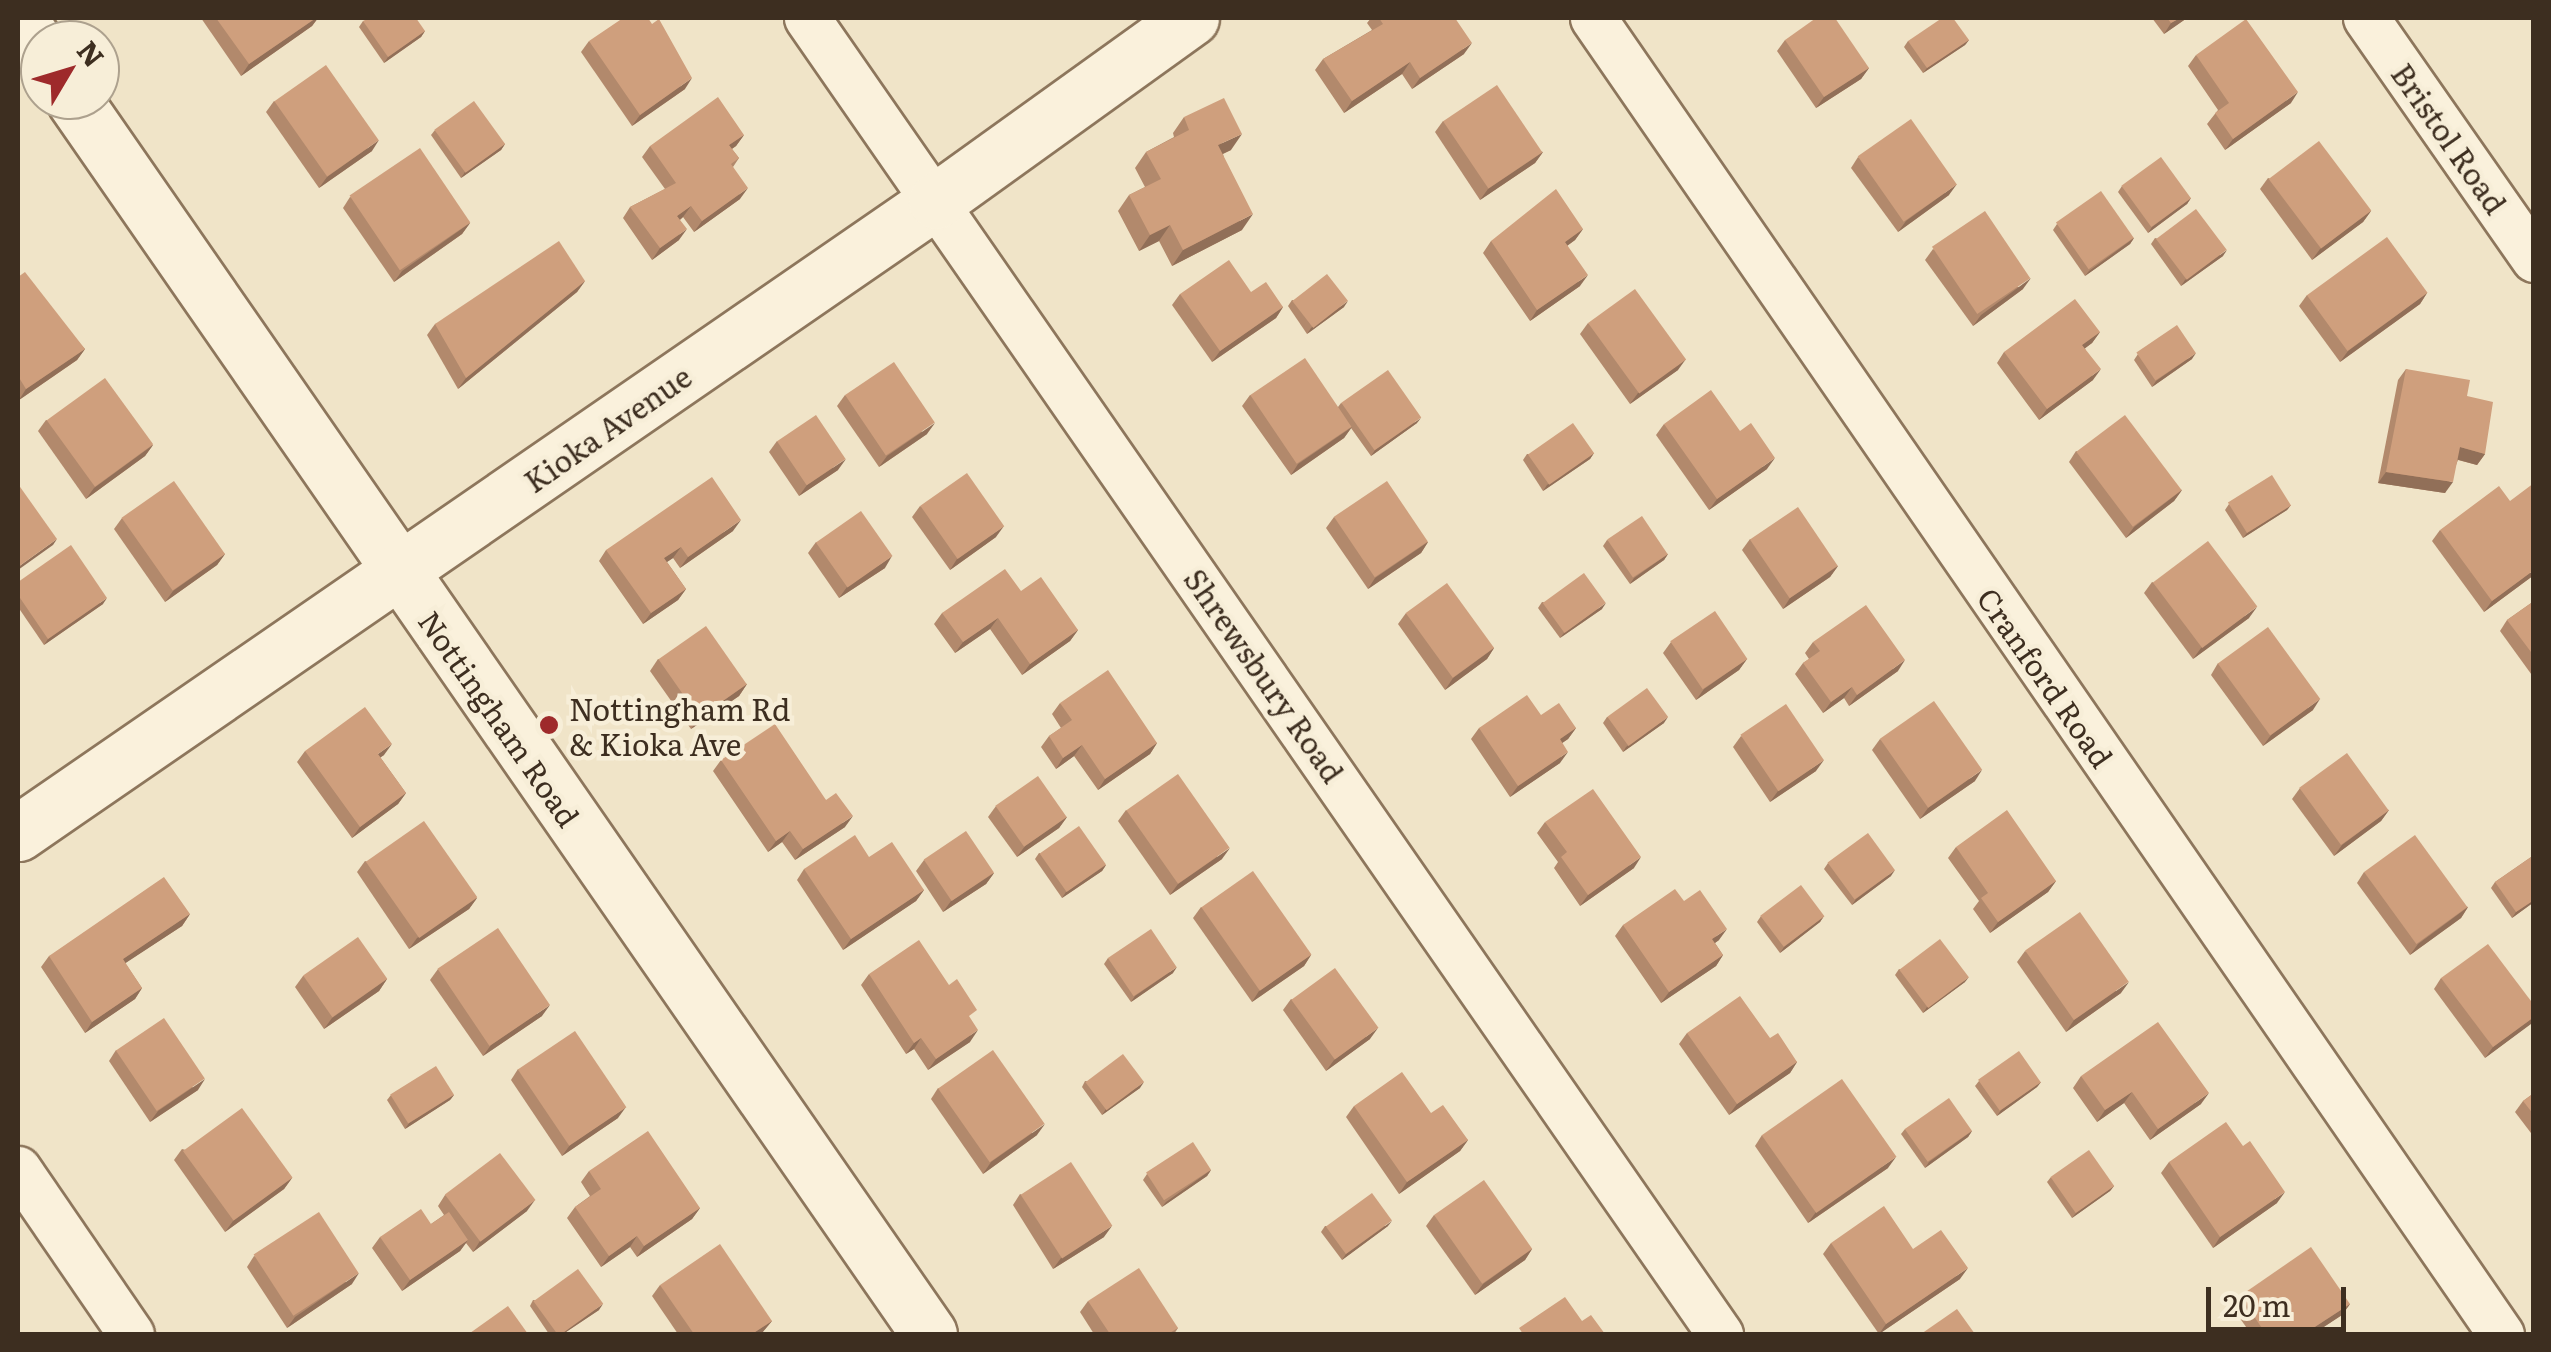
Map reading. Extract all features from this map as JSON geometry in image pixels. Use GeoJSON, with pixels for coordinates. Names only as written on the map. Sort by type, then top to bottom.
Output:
{"type":"FeatureCollection","features":[{"type":"Feature","properties":{"kind":"street","name":"Shrewsbury Road"},"geometry":{"type":"LineString","coordinates":[[807,18],[1720,1334]]}},
{"type":"Feature","properties":{"kind":"street","name":"Kioka Avenue"},"geometry":{"type":"LineString","coordinates":[[18,833],[936,201],[1191,18]]}},
{"type":"Feature","properties":{"kind":"street","name":"Cranford Road"},"geometry":{"type":"LineString","coordinates":[[1593,18],[2501,1334]]}},
{"type":"Feature","properties":{"kind":"street","name":"Bristol Road"},"geometry":{"type":"LineString","coordinates":[[2366,18],[2534,259]]}},
{"type":"Feature","properties":{"kind":"street","name":"Nottingham Road"},"geometry":{"type":"LineString","coordinates":[[88,120],[929,1334]]}},
{"type":"Feature","properties":{"kind":"street"},"geometry":{"type":"LineString","coordinates":[[18,1170],[131,1334]]}},
{"type":"Feature","properties":{"kind":"building"},"geometry":{"type":"Polygon","coordinates":[[[216,18],[316,18],[249,64],[216,18]]]}},
{"type":"Feature","properties":{"kind":"building"},"geometry":{"type":"Polygon","coordinates":[[[416,18],[425,31],[388,57],[363,21],[416,18]]]}},
{"type":"Feature","properties":{"kind":"building"},"geometry":{"type":"Polygon","coordinates":[[[623,18],[648,18],[652,24],[659,19],[692,78],[640,115],[589,41],[623,18]]]}},
{"type":"Feature","properties":{"kind":"building"},"geometry":{"type":"Polygon","coordinates":[[[1379,18],[1455,18],[1472,43],[1420,78],[1410,62],[1352,101],[1323,59],[1383,24],[1379,18]]]}},
{"type":"Feature","properties":{"kind":"building"},"geometry":{"type":"Polygon","coordinates":[[[1816,18],[1835,18],[1869,68],[1824,97],[1785,40],[1816,18]]]}},
{"type":"Feature","properties":{"kind":"building"},"geometry":{"type":"Polygon","coordinates":[[[1942,18],[1953,18],[1969,40],[1927,68],[1908,41],[1942,18]]]}},
{"type":"Feature","properties":{"kind":"building"},"geometry":{"type":"Polygon","coordinates":[[[2246,19],[2298,92],[2233,139],[2215,113],[2229,103],[2196,55],[2246,19]]]}},
{"type":"Feature","properties":{"kind":"building"},"geometry":{"type":"Polygon","coordinates":[[[326,65],[379,140],[327,176],[274,101],[326,65]]]}},
{"type":"Feature","properties":{"kind":"building"},"geometry":{"type":"Polygon","coordinates":[[[1497,85],[1542,152],[1488,188],[1443,121],[1497,85]]]}},
{"type":"Feature","properties":{"kind":"building"},"geometry":{"type":"Polygon","coordinates":[[[718,97],[744,135],[729,145],[739,158],[731,164],[748,188],[702,221],[691,206],[677,216],[687,229],[660,248],[630,207],[676,183],[650,146],[718,97]]]}},
{"type":"Feature","properties":{"kind":"building"},"geometry":{"type":"Polygon","coordinates":[[[1224,98],[1242,134],[1218,145],[1253,214],[1183,250],[1170,225],[1150,235],[1129,195],[1161,179],[1146,152],[1189,130],[1184,117],[1224,98]]]}},
{"type":"Feature","properties":{"kind":"building"},"geometry":{"type":"Polygon","coordinates":[[[474,101],[505,144],[466,173],[434,130],[474,101]]]}},
{"type":"Feature","properties":{"kind":"building"},"geometry":{"type":"Polygon","coordinates":[[[1911,119],[1957,185],[1904,222],[1858,156],[1911,119]]]}},
{"type":"Feature","properties":{"kind":"building"},"geometry":{"type":"Polygon","coordinates":[[[2319,141],[2371,210],[2321,248],[2269,179],[2319,141]]]}},
{"type":"Feature","properties":{"kind":"building"},"geometry":{"type":"Polygon","coordinates":[[[420,148],[470,223],[400,270],[350,196],[420,148]]]}},
{"type":"Feature","properties":{"kind":"building"},"geometry":{"type":"Polygon","coordinates":[[[2161,157],[2191,198],[2151,227],[2121,186],[2161,157]]]}},
{"type":"Feature","properties":{"kind":"building"},"geometry":{"type":"Polygon","coordinates":[[[1556,189],[1583,229],[1565,242],[1588,275],[1537,310],[1491,241],[1556,189]]]}},
{"type":"Feature","properties":{"kind":"building"},"geometry":{"type":"Polygon","coordinates":[[[2101,191],[2134,238],[2089,269],[2056,223],[2101,191]]]}},
{"type":"Feature","properties":{"kind":"building"},"geometry":{"type":"Polygon","coordinates":[[[2196,209],[2227,250],[2187,280],[2156,239],[2196,209]]]}},
{"type":"Feature","properties":{"kind":"building"},"geometry":{"type":"Polygon","coordinates":[[[1985,211],[2030,278],[1977,314],[1932,247],[1985,211]]]}},
{"type":"Feature","properties":{"kind":"building"},"geometry":{"type":"Polygon","coordinates":[[[2387,237],[2428,293],[2347,351],[2307,295],[2387,237]]]}},
{"type":"Feature","properties":{"kind":"building"},"geometry":{"type":"Polygon","coordinates":[[[559,241],[585,281],[466,378],[435,324],[559,241]]]}},
{"type":"Feature","properties":{"kind":"building"},"geometry":{"type":"Polygon","coordinates":[[[1229,260],[1251,292],[1266,282],[1283,307],[1220,351],[1180,294],[1229,260]]]}},
{"type":"Feature","properties":{"kind":"building"},"geometry":{"type":"Polygon","coordinates":[[[25,272],[85,349],[26,389],[18,376],[18,277],[25,272]]]}},
{"type":"Feature","properties":{"kind":"building"},"geometry":{"type":"Polygon","coordinates":[[[1327,274],[1348,301],[1313,328],[1292,301],[1327,274]]]}},
{"type":"Feature","properties":{"kind":"building"},"geometry":{"type":"Polygon","coordinates":[[[1635,289],[1686,359],[1639,393],[1588,323],[1635,289]]]}},
{"type":"Feature","properties":{"kind":"building"},"geometry":{"type":"Polygon","coordinates":[[[2075,299],[2100,332],[2082,345],[2101,369],[2047,409],[2004,352],[2075,299]]]}},
{"type":"Feature","properties":{"kind":"building"},"geometry":{"type":"Polygon","coordinates":[[[2177,325],[2196,353],[2155,381],[2136,352],[2177,325]]]}},
{"type":"Feature","properties":{"kind":"building"},"geometry":{"type":"Polygon","coordinates":[[[1305,358],[1351,427],[1297,464],[1250,395],[1305,358]]]}},
{"type":"Feature","properties":{"kind":"building"},"geometry":{"type":"Polygon","coordinates":[[[894,362],[935,423],[886,456],[845,395],[894,362]]]}},
{"type":"Feature","properties":{"kind":"building"},"geometry":{"type":"Polygon","coordinates":[[[2406,369],[2470,380],[2467,396],[2493,402],[2485,454],[2460,447],[2453,482],[2386,472],[2406,369]]]}},
{"type":"Feature","properties":{"kind":"building"},"geometry":{"type":"Polygon","coordinates":[[[1388,370],[1421,418],[1375,450],[1341,403],[1388,370]]]}},
{"type":"Feature","properties":{"kind":"building"},"geometry":{"type":"Polygon","coordinates":[[[105,378],[153,444],[95,487],[47,420],[105,378]]]}},
{"type":"Feature","properties":{"kind":"building"},"geometry":{"type":"Polygon","coordinates":[[[1711,390],[1740,431],[1751,423],[1775,458],[1717,499],[1664,424],[1711,390]]]}},
{"type":"Feature","properties":{"kind":"building"},"geometry":{"type":"Polygon","coordinates":[[[816,415],[846,459],[807,485],[777,441],[816,415]]]}},
{"type":"Feature","properties":{"kind":"building"},"geometry":{"type":"Polygon","coordinates":[[[2125,415],[2182,490],[2133,527],[2076,452],[2125,415]]]}},
{"type":"Feature","properties":{"kind":"building"},"geometry":{"type":"Polygon","coordinates":[[[1573,423],[1594,453],[1549,485],[1528,455],[1573,423]]]}},
{"type":"Feature","properties":{"kind":"building"},"geometry":{"type":"Polygon","coordinates":[[[967,473],[1004,526],[958,559],[920,506],[967,473]]]}},
{"type":"Feature","properties":{"kind":"building"},"geometry":{"type":"Polygon","coordinates":[[[2272,475],[2291,506],[2247,533],[2228,503],[2272,475]]]}},
{"type":"Feature","properties":{"kind":"building"},"geometry":{"type":"Polygon","coordinates":[[[712,477],[741,520],[688,557],[681,547],[664,558],[686,589],[651,613],[606,550],[712,477]]]}},
{"type":"Feature","properties":{"kind":"building"},"geometry":{"type":"Polygon","coordinates":[[[174,481],[225,554],[173,591],[122,518],[174,481]]]}},
{"type":"Feature","properties":{"kind":"building"},"geometry":{"type":"Polygon","coordinates":[[[1387,481],[1428,542],[1375,577],[1334,517],[1387,481]]]}},
{"type":"Feature","properties":{"kind":"building"},"geometry":{"type":"Polygon","coordinates":[[[2534,483],[2534,570],[2492,601],[2440,530],[2499,486],[2510,501],[2534,483]]]}},
{"type":"Feature","properties":{"kind":"building"},"geometry":{"type":"Polygon","coordinates":[[[18,484],[57,539],[18,567],[18,484]]]}},
{"type":"Feature","properties":{"kind":"building"},"geometry":{"type":"Polygon","coordinates":[[[1798,507],[1838,566],[1790,598],[1750,539],[1798,507]]]}},
{"type":"Feature","properties":{"kind":"building"},"geometry":{"type":"Polygon","coordinates":[[[861,511],[893,556],[847,588],[816,543],[861,511]]]}},
{"type":"Feature","properties":{"kind":"building"},"geometry":{"type":"Polygon","coordinates":[[[1642,516],[1668,554],[1633,578],[1607,539],[1642,516]]]}},
{"type":"Feature","properties":{"kind":"building"},"geometry":{"type":"Polygon","coordinates":[[[2208,541],[2257,606],[2202,648],[2153,583],[2208,541]]]}},
{"type":"Feature","properties":{"kind":"building"},"geometry":{"type":"Polygon","coordinates":[[[71,545],[107,598],[48,639],[18,595],[18,582],[71,545]]]}},
{"type":"Feature","properties":{"kind":"building"},"geometry":{"type":"Polygon","coordinates":[[[1005,569],[1021,591],[1041,577],[1078,630],[1030,664],[998,618],[963,642],[942,613],[1005,569]]]}},
{"type":"Feature","properties":{"kind":"building"},"geometry":{"type":"Polygon","coordinates":[[[1584,573],[1606,603],[1564,633],[1543,603],[1584,573]]]}},
{"type":"Feature","properties":{"kind":"building"},"geometry":{"type":"Polygon","coordinates":[[[1447,583],[1494,648],[1453,678],[1406,613],[1447,583]]]}},
{"type":"Feature","properties":{"kind":"building"},"geometry":{"type":"Polygon","coordinates":[[[2534,601],[2534,656],[2507,620],[2534,601]]]}},
{"type":"Feature","properties":{"kind":"building"},"geometry":{"type":"Polygon","coordinates":[[[1866,605],[1905,660],[1857,695],[1852,687],[1831,702],[1803,663],[1820,651],[1813,642],[1866,605]]]}},
{"type":"Feature","properties":{"kind":"building"},"geometry":{"type":"Polygon","coordinates":[[[1715,611],[1747,659],[1703,689],[1670,641],[1715,611]]]}},
{"type":"Feature","properties":{"kind":"building"},"geometry":{"type":"Polygon","coordinates":[[[706,626],[747,684],[699,717],[658,659],[706,626]]]}},
{"type":"Feature","properties":{"kind":"building"},"geometry":{"type":"Polygon","coordinates":[[[2268,627],[2320,699],[2270,735],[2218,663],[2268,627]]]}},
{"type":"Feature","properties":{"kind":"building"},"geometry":{"type":"Polygon","coordinates":[[[1108,670],[1157,743],[1105,779],[1082,745],[1063,758],[1049,736],[1072,720],[1060,703],[1108,670]]]}},
{"type":"Feature","properties":{"kind":"building"},"geometry":{"type":"Polygon","coordinates":[[[1647,688],[1668,717],[1629,746],[1607,717],[1647,688]]]}},
{"type":"Feature","properties":{"kind":"building"},"geometry":{"type":"Polygon","coordinates":[[[1527,695],[1541,715],[1559,703],[1576,728],[1560,739],[1568,752],[1518,786],[1479,728],[1527,695]]]}},
{"type":"Feature","properties":{"kind":"building"},"geometry":{"type":"Polygon","coordinates":[[[1934,701],[1982,770],[1928,808],[1880,739],[1934,701]]]}},
{"type":"Feature","properties":{"kind":"building"},"geometry":{"type":"Polygon","coordinates":[[[1786,704],[1824,760],[1778,791],[1740,735],[1786,704]]]}},
{"type":"Feature","properties":{"kind":"building"},"geometry":{"type":"Polygon","coordinates":[[[365,707],[392,744],[378,754],[406,793],[360,827],[305,751],[365,707]]]}},
{"type":"Feature","properties":{"kind":"building"},"geometry":{"type":"Polygon","coordinates":[[[775,724],[826,800],[836,793],[853,816],[803,849],[790,831],[776,841],[721,760],[775,724]]]}},
{"type":"Feature","properties":{"kind":"building"},"geometry":{"type":"Polygon","coordinates":[[[2347,753],[2389,810],[2341,845],[2299,788],[2347,753]]]}},
{"type":"Feature","properties":{"kind":"building"},"geometry":{"type":"Polygon","coordinates":[[[1178,774],[1230,848],[1178,884],[1126,810],[1178,774]]]}},
{"type":"Feature","properties":{"kind":"building"},"geometry":{"type":"Polygon","coordinates":[[[1038,776],[1067,817],[1024,847],[995,806],[1038,776]]]}},
{"type":"Feature","properties":{"kind":"building"},"geometry":{"type":"Polygon","coordinates":[[[1593,789],[1641,857],[1588,895],[1561,857],[1567,852],[1545,822],[1593,789]]]}},
{"type":"Feature","properties":{"kind":"building"},"geometry":{"type":"Polygon","coordinates":[[[2007,810],[2056,881],[1998,922],[1981,898],[1988,893],[1956,847],[2007,810]]]}},
{"type":"Feature","properties":{"kind":"building"},"geometry":{"type":"Polygon","coordinates":[[[424,821],[477,897],[419,938],[366,862],[424,821]]]}},
{"type":"Feature","properties":{"kind":"building"},"geometry":{"type":"Polygon","coordinates":[[[1079,826],[1106,865],[1067,892],[1040,854],[1079,826]]]}},
{"type":"Feature","properties":{"kind":"building"},"geometry":{"type":"Polygon","coordinates":[[[966,831],[994,872],[952,901],[924,860],[966,831]]]}},
{"type":"Feature","properties":{"kind":"building"},"geometry":{"type":"Polygon","coordinates":[[[1868,833],[1895,870],[1855,900],[1828,862],[1868,833]]]}},
{"type":"Feature","properties":{"kind":"building"},"geometry":{"type":"Polygon","coordinates":[[[855,835],[869,857],[892,842],[924,890],[851,939],[804,869],[855,835]]]}},
{"type":"Feature","properties":{"kind":"building"},"geometry":{"type":"Polygon","coordinates":[[[2415,835],[2467,907],[2416,944],[2364,872],[2415,835]]]}},
{"type":"Feature","properties":{"kind":"building"},"geometry":{"type":"Polygon","coordinates":[[[2534,855],[2534,900],[2516,912],[2495,882],[2534,855]]]}},
{"type":"Feature","properties":{"kind":"building"},"geometry":{"type":"Polygon","coordinates":[[[1253,871],[1312,955],[1260,991],[1201,907],[1253,871]]]}},
{"type":"Feature","properties":{"kind":"building"},"geometry":{"type":"Polygon","coordinates":[[[164,877],[190,914],[123,959],[142,988],[92,1022],[49,956],[164,877]]]}},
{"type":"Feature","properties":{"kind":"building"},"geometry":{"type":"Polygon","coordinates":[[[1801,885],[1824,916],[1784,947],[1760,916],[1801,885]]]}},
{"type":"Feature","properties":{"kind":"building"},"geometry":{"type":"Polygon","coordinates":[[[1675,889],[1684,901],[1700,890],[1727,929],[1712,939],[1723,955],[1669,992],[1623,925],[1675,889]]]}},
{"type":"Feature","properties":{"kind":"building"},"geometry":{"type":"Polygon","coordinates":[[[2080,912],[2129,982],[2074,1020],[2025,950],[2080,912]]]}},
{"type":"Feature","properties":{"kind":"building"},"geometry":{"type":"Polygon","coordinates":[[[498,928],[550,1005],[489,1046],[437,969],[498,928]]]}},
{"type":"Feature","properties":{"kind":"building"},"geometry":{"type":"Polygon","coordinates":[[[1151,929],[1177,967],[1134,996],[1108,958],[1151,929]]]}},
{"type":"Feature","properties":{"kind":"building"},"geometry":{"type":"Polygon","coordinates":[[[358,937],[387,979],[332,1017],[303,975],[358,937]]]}},
{"type":"Feature","properties":{"kind":"building"},"geometry":{"type":"Polygon","coordinates":[[[1940,939],[1969,977],[1928,1008],[1899,970],[1940,939]]]}},
{"type":"Feature","properties":{"kind":"building"},"geometry":{"type":"Polygon","coordinates":[[[919,940],[949,985],[957,979],[977,1010],[969,1016],[978,1030],[936,1059],[921,1038],[914,1043],[869,974],[919,940]]]}},
{"type":"Feature","properties":{"kind":"building"},"geometry":{"type":"Polygon","coordinates":[[[2488,944],[2534,1005],[2534,1017],[2493,1047],[2441,978],[2488,944]]]}},
{"type":"Feature","properties":{"kind":"building"},"geometry":{"type":"Polygon","coordinates":[[[1335,968],[1378,1028],[1335,1060],[1291,1000],[1335,968]]]}},
{"type":"Feature","properties":{"kind":"building"},"geometry":{"type":"Polygon","coordinates":[[[1740,996],[1770,1038],[1778,1033],[1797,1062],[1737,1104],[1687,1033],[1740,996]]]}},
{"type":"Feature","properties":{"kind":"building"},"geometry":{"type":"Polygon","coordinates":[[[164,1018],[205,1079],[157,1111],[116,1050],[164,1018]]]}},
{"type":"Feature","properties":{"kind":"building"},"geometry":{"type":"Polygon","coordinates":[[[2158,1022],[2209,1093],[2158,1129],[2132,1092],[2105,1110],[2081,1076],[2158,1022]]]}},
{"type":"Feature","properties":{"kind":"building"},"geometry":{"type":"Polygon","coordinates":[[[575,1031],[626,1107],[569,1146],[518,1070],[575,1031]]]}},
{"type":"Feature","properties":{"kind":"building"},"geometry":{"type":"Polygon","coordinates":[[[993,1050],[1045,1124],[990,1162],[938,1088],[993,1050]]]}},
{"type":"Feature","properties":{"kind":"building"},"geometry":{"type":"Polygon","coordinates":[[[2019,1051],[2041,1082],[2000,1111],[1978,1080],[2019,1051]]]}},
{"type":"Feature","properties":{"kind":"building"},"geometry":{"type":"Polygon","coordinates":[[[1123,1054],[1144,1082],[1107,1110],[1085,1082],[1123,1054]]]}},
{"type":"Feature","properties":{"kind":"building"},"geometry":{"type":"Polygon","coordinates":[[[436,1066],[454,1095],[408,1123],[390,1095],[436,1066]]]}},
{"type":"Feature","properties":{"kind":"building"},"geometry":{"type":"Polygon","coordinates":[[[1402,1072],[1431,1113],[1443,1105],[1468,1140],[1407,1182],[1354,1106],[1402,1072]]]}},
{"type":"Feature","properties":{"kind":"building"},"geometry":{"type":"Polygon","coordinates":[[[1842,1079],[1896,1157],[1816,1213],[1762,1135],[1842,1079]]]}},
{"type":"Feature","properties":{"kind":"building"},"geometry":{"type":"Polygon","coordinates":[[[2534,1093],[2534,1115],[2523,1101],[2534,1093]]]}},
{"type":"Feature","properties":{"kind":"building"},"geometry":{"type":"Polygon","coordinates":[[[1949,1098],[1972,1131],[1928,1162],[1905,1129],[1949,1098]]]}},
{"type":"Feature","properties":{"kind":"building"},"geometry":{"type":"Polygon","coordinates":[[[242,1108],[293,1178],[233,1220],[183,1151],[242,1108]]]}},
{"type":"Feature","properties":{"kind":"building"},"geometry":{"type":"Polygon","coordinates":[[[2226,1122],[2243,1146],[2250,1141],[2285,1192],[2220,1237],[2169,1162],[2226,1122]]]}},
{"type":"Feature","properties":{"kind":"building"},"geometry":{"type":"Polygon","coordinates":[[[648,1131],[700,1208],[644,1246],[637,1236],[609,1256],[575,1207],[601,1189],[589,1171],[648,1131]]]}},
{"type":"Feature","properties":{"kind":"building"},"geometry":{"type":"Polygon","coordinates":[[[1193,1142],[1211,1170],[1164,1200],[1146,1172],[1193,1142]]]}},
{"type":"Feature","properties":{"kind":"building"},"geometry":{"type":"Polygon","coordinates":[[[2089,1150],[2114,1186],[2076,1213],[2050,1177],[2089,1150]]]}},
{"type":"Feature","properties":{"kind":"building"},"geometry":{"type":"Polygon","coordinates":[[[500,1153],[536,1200],[480,1242],[445,1195],[500,1153]]]}},
{"type":"Feature","properties":{"kind":"building"},"geometry":{"type":"Polygon","coordinates":[[[1071,1162],[1112,1226],[1062,1258],[1021,1195],[1071,1162]]]}},
{"type":"Feature","properties":{"kind":"building"},"geometry":{"type":"Polygon","coordinates":[[[1484,1180],[1532,1249],[1482,1284],[1434,1215],[1484,1180]]]}},
{"type":"Feature","properties":{"kind":"building"},"geometry":{"type":"Polygon","coordinates":[[[1372,1193],[1392,1221],[1346,1254],[1326,1227],[1372,1193]]]}},
{"type":"Feature","properties":{"kind":"building"},"geometry":{"type":"Polygon","coordinates":[[[1884,1206],[1913,1249],[1941,1230],[1968,1268],[1886,1324],[1831,1243],[1884,1206]]]}},
{"type":"Feature","properties":{"kind":"building"},"geometry":{"type":"Polygon","coordinates":[[[421,1209],[431,1224],[449,1212],[468,1240],[410,1280],[380,1237],[421,1209]]]}},
{"type":"Feature","properties":{"kind":"building"},"geometry":{"type":"Polygon","coordinates":[[[319,1212],[359,1273],[293,1316],[254,1254],[319,1212]]]}},
{"type":"Feature","properties":{"kind":"building"},"geometry":{"type":"Polygon","coordinates":[[[720,1244],[772,1321],[752,1334],[694,1334],[660,1285],[720,1244]]]}},
{"type":"Feature","properties":{"kind":"building"},"geometry":{"type":"Polygon","coordinates":[[[2311,1247],[2350,1304],[2304,1334],[2266,1334],[2240,1296],[2311,1247]]]}},
{"type":"Feature","properties":{"kind":"building"},"geometry":{"type":"Polygon","coordinates":[[[1139,1268],[1178,1328],[1168,1334],[1110,1334],[1088,1301],[1139,1268]]]}},
{"type":"Feature","properties":{"kind":"building"},"geometry":{"type":"Polygon","coordinates":[[[578,1269],[603,1304],[557,1334],[534,1301],[578,1269]]]}},
{"type":"Feature","properties":{"kind":"building"},"geometry":{"type":"Polygon","coordinates":[[[1565,1297],[1582,1321],[1591,1315],[1605,1334],[1523,1334],[1519,1328],[1565,1297]]]}},
{"type":"Feature","properties":{"kind":"building"},"geometry":{"type":"Polygon","coordinates":[[[508,1306],[528,1334],[470,1333],[508,1306]]]}},
{"type":"Feature","properties":{"kind":"building"},"geometry":{"type":"Polygon","coordinates":[[[1957,1309],[1975,1334],[1921,1334],[1957,1309]]]}},
{"type":"Feature","properties":{"kind":"place","name":"Nottingham Rd & Kioka Ave"},"geometry":{"type":"Point","coordinates":[549,725]}}]}
